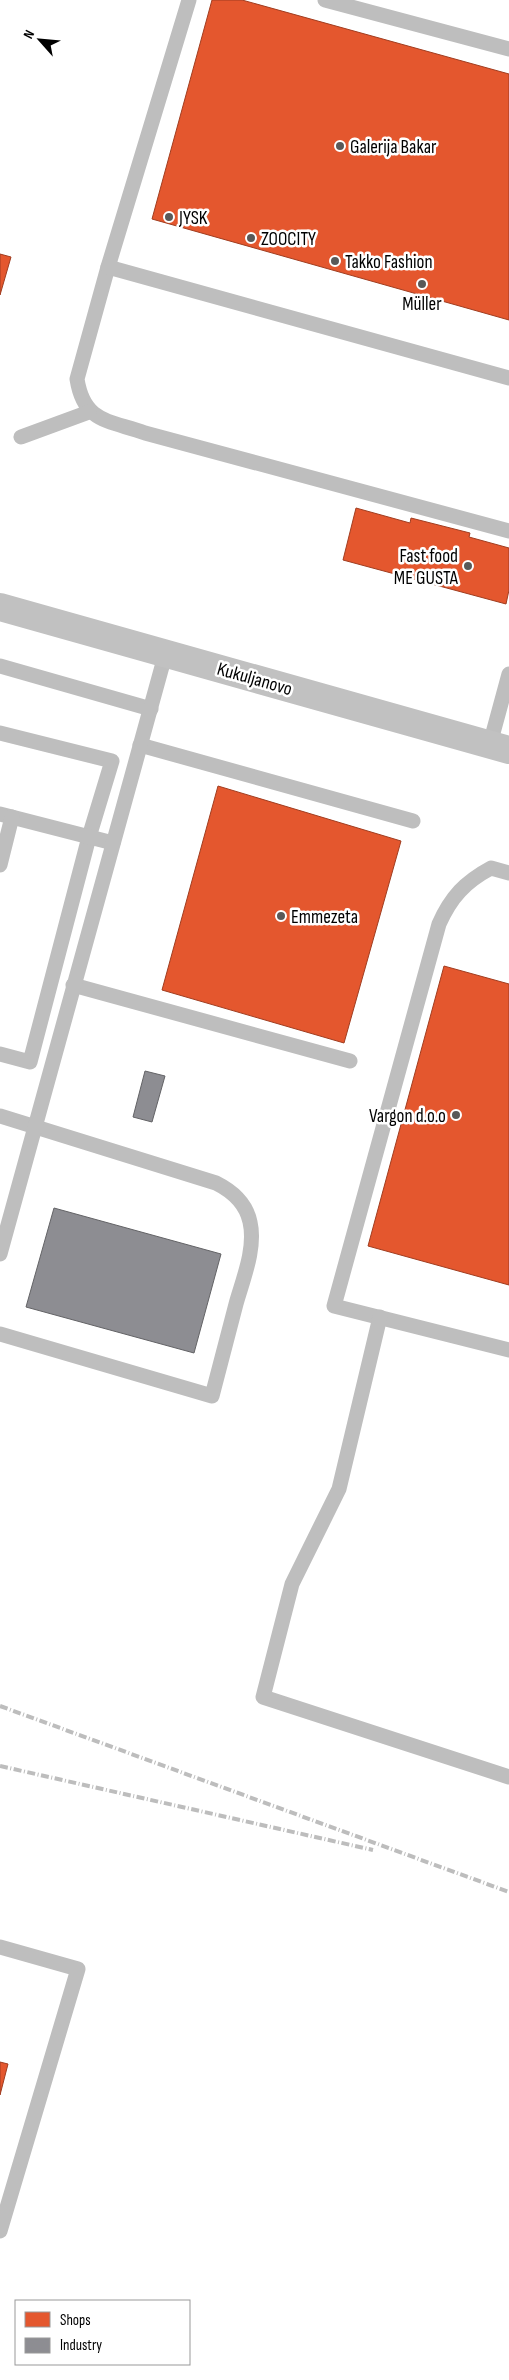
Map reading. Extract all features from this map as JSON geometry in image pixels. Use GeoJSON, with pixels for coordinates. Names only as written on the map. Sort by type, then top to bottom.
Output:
{"type":"FeatureCollection","features":[{"type":"Feature","properties":{"kind":"main road","name":"Kukuljanovo"},"geometry":{"type":"LineString","coordinates":[[0,607],[504,747]]}},
{"type":"Feature","properties":{"kind":"lane"},"geometry":{"type":"LineString","coordinates":[[189,0],[108,267],[77,379],[80,395],[89,412],[105,420],[145,433],[509,532]]}},
{"type":"Feature","properties":{"kind":"lane"},"geometry":{"type":"LineString","coordinates":[[325,0],[509,49]]}},
{"type":"Feature","properties":{"kind":"lane"},"geometry":{"type":"LineString","coordinates":[[108,267],[509,378]]}},
{"type":"Feature","properties":{"kind":"lane"},"geometry":{"type":"LineString","coordinates":[[21,437],[89,412]]}},
{"type":"Feature","properties":{"kind":"lane"},"geometry":{"type":"LineString","coordinates":[[0,1254],[166,652]]}},
{"type":"Feature","properties":{"kind":"lane"},"geometry":{"type":"LineString","coordinates":[[0,666],[151,709]]}},
{"type":"Feature","properties":{"kind":"lane"},"geometry":{"type":"LineString","coordinates":[[504,747],[509,674]]}},
{"type":"Feature","properties":{"kind":"lane"},"geometry":{"type":"LineString","coordinates":[[0,733],[112,761],[89,837],[30,1062],[0,1054]]}},
{"type":"Feature","properties":{"kind":"lane"},"geometry":{"type":"LineString","coordinates":[[140,745],[413,821]]}},
{"type":"Feature","properties":{"kind":"lane"},"geometry":{"type":"LineString","coordinates":[[0,865],[6,815],[113,843]]}},
{"type":"Feature","properties":{"kind":"lane"},"geometry":{"type":"LineString","coordinates":[[509,873],[491,868],[472,878],[449,903],[439,924],[334,1306],[509,1350]]}},
{"type":"Feature","properties":{"kind":"lane"},"geometry":{"type":"LineString","coordinates":[[73,985],[350,1061]]}},
{"type":"Feature","properties":{"kind":"lane"},"geometry":{"type":"LineString","coordinates":[[0,1116],[35,1125],[226,1188],[242,1203],[247,1212],[252,1232],[212,1396],[0,1334]]}},
{"type":"Feature","properties":{"kind":"lane"},"geometry":{"type":"LineString","coordinates":[[380,1317],[339,1489],[292,1584],[262,1697],[509,1777]]}},
{"type":"Feature","properties":{"kind":"lane"},"geometry":{"type":"LineString","coordinates":[[0,1947],[78,1968],[0,2231]]}},
{"type":"Feature","properties":{"kind":"building: Shops","name":"Galerija Bakar"},"geometry":{"type":"Polygon","coordinates":[[[212,0],[242,0],[509,74],[509,320],[152,219],[212,0]]]}},
{"type":"Feature","properties":{"kind":"building: Shops"},"geometry":{"type":"Polygon","coordinates":[[[0,254],[11,257],[0,295],[0,254]]]}},
{"type":"Feature","properties":{"kind":"building: Shops"},"geometry":{"type":"Polygon","coordinates":[[[356,508],[410,523],[411,518],[470,533],[469,537],[509,548],[509,590],[506,604],[343,560],[356,508]]]}},
{"type":"Feature","properties":{"kind":"building: Shops","name":"Emmezeta"},"geometry":{"type":"Polygon","coordinates":[[[218,786],[401,841],[344,1043],[162,990],[218,786]]]}},
{"type":"Feature","properties":{"kind":"building: Shops","name":"Vargon d.o.o"},"geometry":{"type":"Polygon","coordinates":[[[444,966],[509,984],[509,1285],[368,1246],[444,966]]]}},
{"type":"Feature","properties":{"kind":"building: Shops"},"geometry":{"type":"Polygon","coordinates":[[[0,2062],[8,2064],[0,2095],[0,2062]]]}},
{"type":"Feature","properties":{"kind":"building: Industry"},"geometry":{"type":"Polygon","coordinates":[[[145,1071],[165,1076],[152,1122],[133,1117],[145,1071]]]}},
{"type":"Feature","properties":{"kind":"building: Industry"},"geometry":{"type":"Polygon","coordinates":[[[54,1208],[221,1254],[194,1353],[26,1307],[54,1208]]]}},
{"type":"Feature","properties":{"kind":"railway"},"geometry":{"type":"LineString","coordinates":[[0,1706],[509,1892]]}},
{"type":"Feature","properties":{"kind":"railway"},"geometry":{"type":"LineString","coordinates":[[0,1766],[373,1850]]}},
{"type":"Feature","properties":{"kind":"place","name":"Galerija Bakar"},"geometry":{"type":"Point","coordinates":[340,146]}},
{"type":"Feature","properties":{"kind":"place","name":"JYSK"},"geometry":{"type":"Point","coordinates":[169,217]}},
{"type":"Feature","properties":{"kind":"place","name":"ZOOCITY"},"geometry":{"type":"Point","coordinates":[251,238]}},
{"type":"Feature","properties":{"kind":"place","name":"Takko Fashion"},"geometry":{"type":"Point","coordinates":[335,261]}},
{"type":"Feature","properties":{"kind":"place","name":"Müller"},"geometry":{"type":"Point","coordinates":[422,284]}},
{"type":"Feature","properties":{"kind":"place","name":"Fast food ME GUSTA"},"geometry":{"type":"Point","coordinates":[468,566]}},
{"type":"Feature","properties":{"kind":"place","name":"Emmezeta"},"geometry":{"type":"Point","coordinates":[281,916]}},
{"type":"Feature","properties":{"kind":"place","name":"Vargon d.o.o"},"geometry":{"type":"Point","coordinates":[456,1115]}}]}
